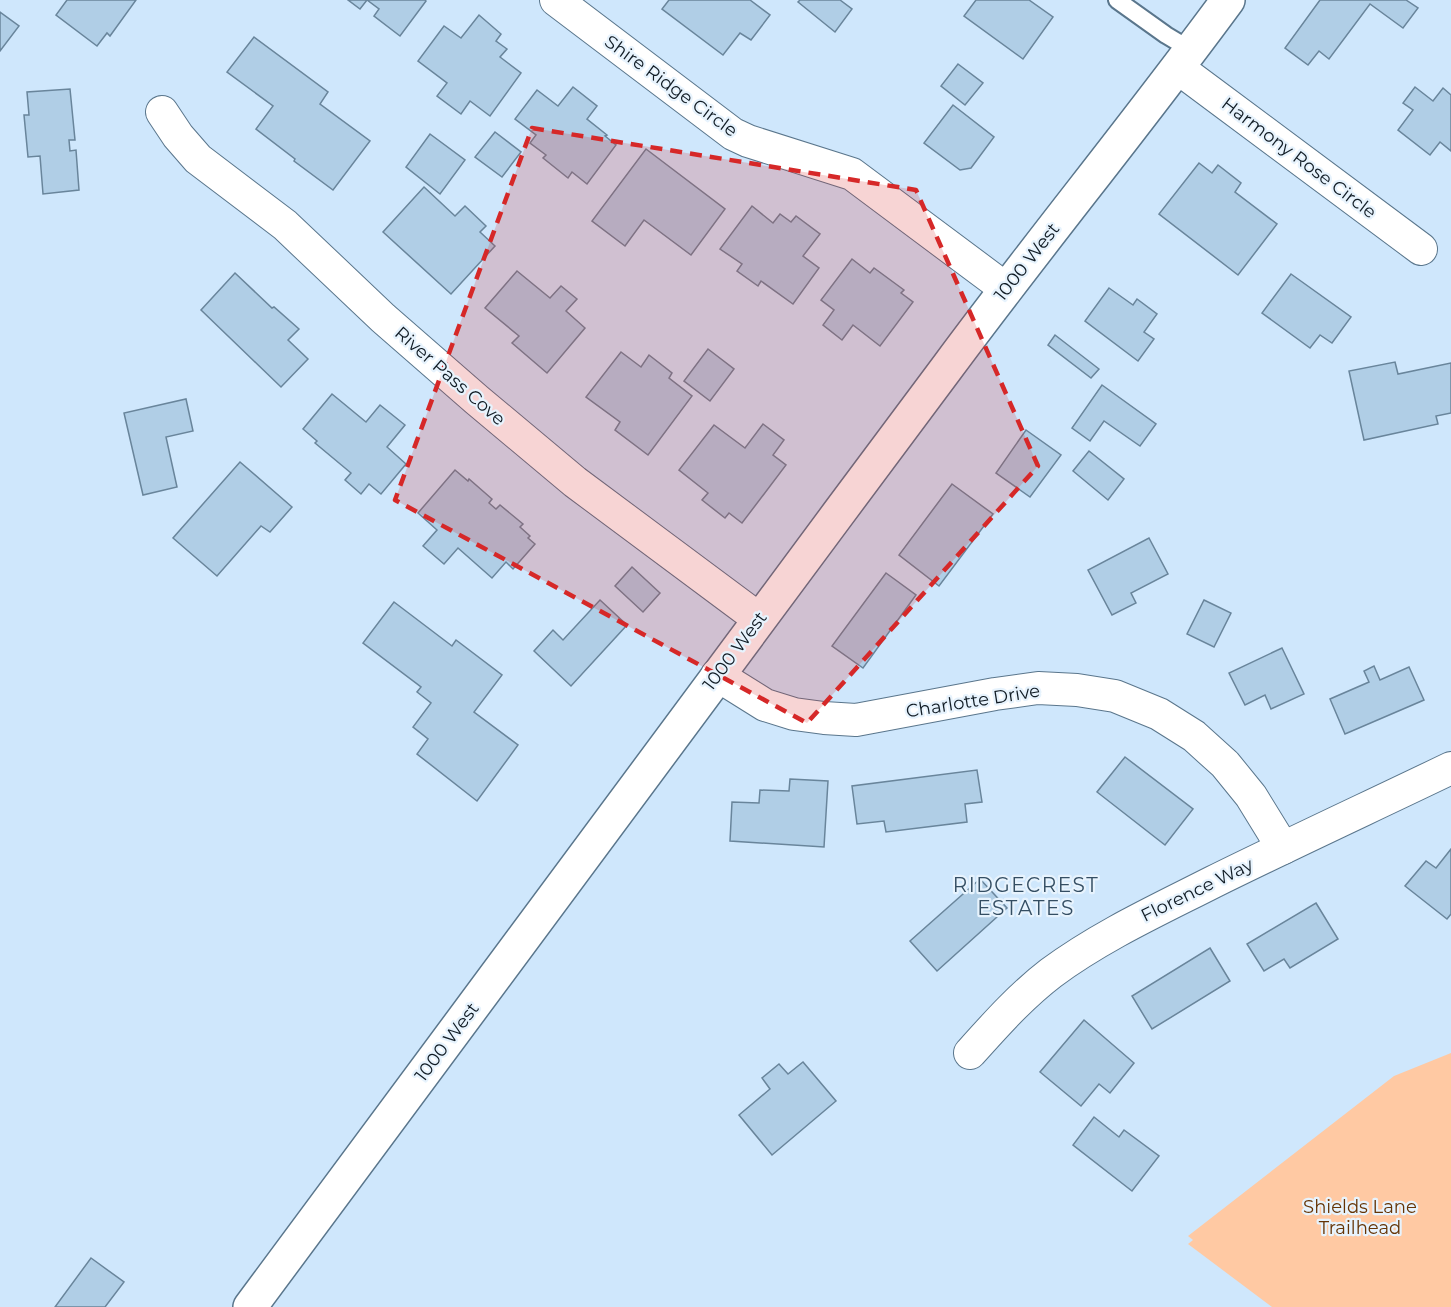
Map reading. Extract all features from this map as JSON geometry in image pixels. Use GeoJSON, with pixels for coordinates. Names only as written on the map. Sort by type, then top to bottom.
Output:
{"type":"FeatureCollection","features":[{"type":"Feature","properties":{"kind":"street","name":"Shire Ridge Circle"},"geometry":{"type":"LineString","coordinates":[[556,0],[733,134],[748,141],[852,174],[1006,289]]}},
{"type":"Feature","properties":{"kind":"street","name":"1000 West"},"geometry":{"type":"LineString","coordinates":[[250,1307],[568,880],[717,675],[1006,289],[1185,59],[1228,0]]}},
{"type":"Feature","properties":{"kind":"street","name":"Harmony Rose Circle"},"geometry":{"type":"LineString","coordinates":[[1185,59],[1421,249]]}},
{"type":"Feature","properties":{"kind":"street","name":"River Pass Cove"},"geometry":{"type":"LineString","coordinates":[[162,111],[178,136],[198,159],[285,225],[382,318],[477,400],[575,482],[759,619]]}},
{"type":"Feature","properties":{"kind":"street","name":"Charlotte Drive"},"geometry":{"type":"LineString","coordinates":[[717,675],[765,705],[794,714],[835,719],[856,720],[891,715],[995,694],[1038,688],[1077,690],[1115,696],[1159,714],[1194,736],[1225,764],[1251,796],[1283,848]]}},
{"type":"Feature","properties":{"kind":"street","name":"Florence Way"},"geometry":{"type":"LineString","coordinates":[[970,1053],[1009,1010],[1050,975],[1092,945],[1283,848],[1451,768]]}},
{"type":"Feature","properties":{"kind":"lane"},"geometry":{"type":"LineString","coordinates":[[1117,0],[1166,35],[1185,59]]}},
{"type":"Feature","properties":{"kind":"highlighted area"},"geometry":{"type":"Polygon","coordinates":[[[532,128],[916,190],[1038,466],[807,723],[395,500],[532,128]]]}},
{"type":"Feature","properties":{"kind":"green space","name":"Shields Lane Trailhead"},"geometry":{"type":"Polygon","coordinates":[[[1451,1053],[1451,1307],[1272,1307],[1188,1244],[1193,1240],[1188,1236],[1394,1076],[1451,1053]]]}},
{"type":"Feature","properties":{"kind":"building"},"geometry":{"type":"Polygon","coordinates":[[[67,0],[136,0],[110,36],[107,33],[97,46],[56,15],[67,0]]]}},
{"type":"Feature","properties":{"kind":"building"},"geometry":{"type":"Polygon","coordinates":[[[348,0],[367,0],[360,9],[348,0]]]}},
{"type":"Feature","properties":{"kind":"building"},"geometry":{"type":"Polygon","coordinates":[[[367,0],[426,1],[400,36],[374,16],[379,9],[367,0]]]}},
{"type":"Feature","properties":{"kind":"building"},"geometry":{"type":"Polygon","coordinates":[[[669,0],[750,0],[770,15],[751,40],[740,33],[723,55],[662,9],[669,0]]]}},
{"type":"Feature","properties":{"kind":"building"},"geometry":{"type":"Polygon","coordinates":[[[800,0],[840,0],[852,9],[835,32],[798,2],[800,0]]]}},
{"type":"Feature","properties":{"kind":"building"},"geometry":{"type":"Polygon","coordinates":[[[976,0],[1029,0],[1053,17],[1023,59],[964,16],[976,0]]]}},
{"type":"Feature","properties":{"kind":"building"},"geometry":{"type":"Polygon","coordinates":[[[1320,0],[1406,0],[1418,8],[1403,28],[1370,4],[1329,59],[1319,51],[1308,65],[1285,48],[1320,0]]]}},
{"type":"Feature","properties":{"kind":"building"},"geometry":{"type":"Polygon","coordinates":[[[0,12],[19,26],[0,51],[0,12]]]}},
{"type":"Feature","properties":{"kind":"building"},"geometry":{"type":"Polygon","coordinates":[[[479,15],[501,34],[496,41],[507,49],[500,57],[521,73],[490,116],[470,101],[461,114],[437,96],[447,83],[418,61],[444,26],[461,38],[479,15]]]}},
{"type":"Feature","properties":{"kind":"building"},"geometry":{"type":"Polygon","coordinates":[[[254,37],[328,92],[320,104],[370,141],[333,190],[256,129],[273,106],[227,72],[254,37]]]}},
{"type":"Feature","properties":{"kind":"building"},"geometry":{"type":"Polygon","coordinates":[[[958,64],[983,83],[965,105],[941,86],[958,64]]]}},
{"type":"Feature","properties":{"kind":"building"},"geometry":{"type":"Polygon","coordinates":[[[573,87],[597,106],[587,119],[616,145],[587,184],[572,172],[568,178],[543,158],[546,155],[530,143],[536,135],[515,119],[537,90],[558,106],[573,87]]]}},
{"type":"Feature","properties":{"kind":"building"},"geometry":{"type":"Polygon","coordinates":[[[1415,87],[1433,101],[1443,88],[1451,95],[1451,151],[1440,142],[1430,155],[1398,130],[1413,110],[1403,103],[1415,87]]]}},
{"type":"Feature","properties":{"kind":"building"},"geometry":{"type":"Polygon","coordinates":[[[70,89],[75,140],[69,140],[70,151],[76,150],[79,190],[43,194],[40,156],[28,157],[24,115],[29,115],[27,92],[70,89]]]}},
{"type":"Feature","properties":{"kind":"building"},"geometry":{"type":"Polygon","coordinates":[[[953,105],[994,137],[971,168],[960,170],[924,143],[953,105]]]}},
{"type":"Feature","properties":{"kind":"building"},"geometry":{"type":"Polygon","coordinates":[[[495,132],[521,152],[502,177],[475,157],[495,132]]]}},
{"type":"Feature","properties":{"kind":"building"},"geometry":{"type":"Polygon","coordinates":[[[430,134],[465,160],[440,194],[406,167],[430,134]]]}},
{"type":"Feature","properties":{"kind":"building"},"geometry":{"type":"Polygon","coordinates":[[[646,149],[725,209],[691,255],[644,220],[625,246],[592,221],[646,149]]]}},
{"type":"Feature","properties":{"kind":"building"},"geometry":{"type":"Polygon","coordinates":[[[1199,163],[1212,173],[1218,165],[1241,183],[1235,192],[1277,224],[1238,275],[1159,214],[1199,163]]]}},
{"type":"Feature","properties":{"kind":"building"},"geometry":{"type":"Polygon","coordinates":[[[424,187],[455,216],[465,206],[486,226],[480,232],[495,246],[451,294],[383,232],[424,187]]]}},
{"type":"Feature","properties":{"kind":"building"},"geometry":{"type":"Polygon","coordinates":[[[752,206],[773,223],[780,214],[791,222],[796,216],[820,234],[803,256],[819,268],[793,304],[761,281],[758,286],[737,271],[742,264],[720,249],[752,206]]]}},
{"type":"Feature","properties":{"kind":"building"},"geometry":{"type":"Polygon","coordinates":[[[852,259],[870,273],[874,268],[904,290],[901,293],[913,302],[880,346],[853,325],[842,340],[823,325],[834,310],[821,300],[852,259]]]}},
{"type":"Feature","properties":{"kind":"building"},"geometry":{"type":"Polygon","coordinates":[[[517,271],[550,298],[561,286],[577,299],[566,311],[585,328],[547,373],[512,343],[519,336],[485,308],[517,271]]]}},
{"type":"Feature","properties":{"kind":"building"},"geometry":{"type":"Polygon","coordinates":[[[235,273],[272,308],[274,307],[299,329],[288,340],[308,359],[281,387],[201,310],[235,273]]]}},
{"type":"Feature","properties":{"kind":"building"},"geometry":{"type":"Polygon","coordinates":[[[1291,274],[1351,317],[1332,343],[1320,335],[1310,348],[1262,313],[1291,274]]]}},
{"type":"Feature","properties":{"kind":"building"},"geometry":{"type":"Polygon","coordinates":[[[1109,288],[1133,305],[1137,299],[1157,314],[1144,332],[1154,339],[1138,361],[1085,321],[1109,288]]]}},
{"type":"Feature","properties":{"kind":"building"},"geometry":{"type":"Polygon","coordinates":[[[1055,335],[1099,369],[1091,378],[1048,345],[1055,335]]]}},
{"type":"Feature","properties":{"kind":"building"},"geometry":{"type":"Polygon","coordinates":[[[708,349],[734,369],[710,401],[684,381],[708,349]]]}},
{"type":"Feature","properties":{"kind":"building"},"geometry":{"type":"Polygon","coordinates":[[[621,352],[641,367],[649,355],[672,373],[669,378],[692,396],[648,455],[615,430],[620,422],[586,397],[621,352]]]}},
{"type":"Feature","properties":{"kind":"building"},"geometry":{"type":"Polygon","coordinates":[[[1395,362],[1398,374],[1451,363],[1451,413],[1436,416],[1438,424],[1364,440],[1349,371],[1395,362]]]}},
{"type":"Feature","properties":{"kind":"building"},"geometry":{"type":"Polygon","coordinates":[[[1102,385],[1156,424],[1140,446],[1104,421],[1090,441],[1072,428],[1102,385]]]}},
{"type":"Feature","properties":{"kind":"building"},"geometry":{"type":"Polygon","coordinates":[[[332,394],[366,422],[380,405],[405,425],[387,447],[406,464],[381,494],[369,484],[361,494],[345,480],[351,473],[315,443],[317,441],[303,429],[332,394]]]}},
{"type":"Feature","properties":{"kind":"building"},"geometry":{"type":"Polygon","coordinates":[[[186,399],[193,431],[166,437],[177,487],[143,495],[124,413],[186,399]]]}},
{"type":"Feature","properties":{"kind":"building"},"geometry":{"type":"Polygon","coordinates":[[[763,424],[784,440],[773,455],[786,465],[742,523],[729,513],[725,518],[702,500],[708,493],[679,470],[714,425],[745,448],[763,424]]]}},
{"type":"Feature","properties":{"kind":"building"},"geometry":{"type":"Polygon","coordinates":[[[1026,430],[1061,455],[1030,497],[996,473],[1026,430]]]}},
{"type":"Feature","properties":{"kind":"building"},"geometry":{"type":"Polygon","coordinates":[[[1089,451],[1124,479],[1108,500],[1073,471],[1089,451]]]}},
{"type":"Feature","properties":{"kind":"building"},"geometry":{"type":"Polygon","coordinates":[[[240,462],[292,507],[270,532],[261,526],[217,576],[173,538],[240,462]]]}},
{"type":"Feature","properties":{"kind":"building"},"geometry":{"type":"Polygon","coordinates":[[[455,470],[492,499],[489,503],[496,509],[500,505],[523,524],[520,527],[535,544],[513,569],[506,562],[492,578],[458,548],[444,564],[423,546],[437,530],[418,513],[455,470]]]}},
{"type":"Feature","properties":{"kind":"building"},"geometry":{"type":"Polygon","coordinates":[[[952,484],[993,514],[939,586],[899,555],[952,484]]]}},
{"type":"Feature","properties":{"kind":"building"},"geometry":{"type":"Polygon","coordinates":[[[1149,538],[1168,574],[1131,593],[1136,603],[1112,615],[1088,570],[1149,538]]]}},
{"type":"Feature","properties":{"kind":"building"},"geometry":{"type":"Polygon","coordinates":[[[632,567],[660,593],[643,612],[615,586],[632,567]]]}},
{"type":"Feature","properties":{"kind":"building"},"geometry":{"type":"Polygon","coordinates":[[[886,573],[916,595],[863,668],[832,646],[886,573]]]}},
{"type":"Feature","properties":{"kind":"building"},"geometry":{"type":"Polygon","coordinates":[[[600,600],[627,625],[571,686],[534,651],[553,630],[563,640],[600,600]]]}},
{"type":"Feature","properties":{"kind":"building"},"geometry":{"type":"Polygon","coordinates":[[[1204,600],[1231,613],[1214,647],[1187,634],[1204,600]]]}},
{"type":"Feature","properties":{"kind":"building"},"geometry":{"type":"Polygon","coordinates":[[[394,602],[452,646],[456,640],[502,675],[474,712],[518,745],[477,801],[417,754],[428,739],[413,727],[431,703],[417,692],[421,687],[363,643],[394,602]]]}},
{"type":"Feature","properties":{"kind":"building"},"geometry":{"type":"Polygon","coordinates":[[[1282,648],[1304,694],[1271,709],[1265,695],[1245,705],[1229,673],[1282,648]]]}},
{"type":"Feature","properties":{"kind":"building"},"geometry":{"type":"Polygon","coordinates":[[[1374,666],[1380,680],[1409,667],[1424,700],[1345,734],[1330,699],[1369,682],[1364,671],[1374,666]]]}},
{"type":"Feature","properties":{"kind":"building"},"geometry":{"type":"Polygon","coordinates":[[[1125,757],[1193,809],[1165,845],[1097,792],[1125,757]]]}},
{"type":"Feature","properties":{"kind":"building"},"geometry":{"type":"Polygon","coordinates":[[[977,770],[982,802],[965,804],[967,822],[886,832],[884,821],[857,824],[852,786],[977,770]]]}},
{"type":"Feature","properties":{"kind":"building"},"geometry":{"type":"Polygon","coordinates":[[[790,779],[828,781],[824,847],[730,841],[732,802],[759,803],[760,790],[789,791],[790,779]]]}},
{"type":"Feature","properties":{"kind":"building"},"geometry":{"type":"Polygon","coordinates":[[[1451,849],[1451,914],[1447,919],[1405,886],[1426,861],[1436,868],[1451,849]]]}},
{"type":"Feature","properties":{"kind":"building"},"geometry":{"type":"Polygon","coordinates":[[[980,879],[1007,908],[937,971],[910,941],[980,879]]]}},
{"type":"Feature","properties":{"kind":"building"},"geometry":{"type":"Polygon","coordinates":[[[1316,903],[1338,939],[1290,968],[1284,959],[1264,971],[1247,944],[1316,903]]]}},
{"type":"Feature","properties":{"kind":"building"},"geometry":{"type":"Polygon","coordinates":[[[1210,948],[1230,981],[1152,1029],[1132,996],[1210,948]]]}},
{"type":"Feature","properties":{"kind":"building"},"geometry":{"type":"Polygon","coordinates":[[[1084,1020],[1134,1063],[1110,1093],[1099,1084],[1081,1106],[1040,1072],[1084,1020]]]}},
{"type":"Feature","properties":{"kind":"building"},"geometry":{"type":"Polygon","coordinates":[[[803,1062],[836,1101],[772,1155],[739,1115],[770,1089],[762,1078],[779,1064],[788,1074],[803,1062]]]}},
{"type":"Feature","properties":{"kind":"building"},"geometry":{"type":"Polygon","coordinates":[[[1094,1117],[1119,1137],[1124,1130],[1159,1156],[1132,1191],[1073,1145],[1094,1117]]]}},
{"type":"Feature","properties":{"kind":"building"},"geometry":{"type":"Polygon","coordinates":[[[91,1258],[124,1282],[105,1307],[55,1307],[91,1258]]]}},
{"type":"Feature","properties":{"kind":"district","name":"RIDGECREST ESTATES"},"geometry":{"type":"Point","coordinates":[1026,896]}}]}
